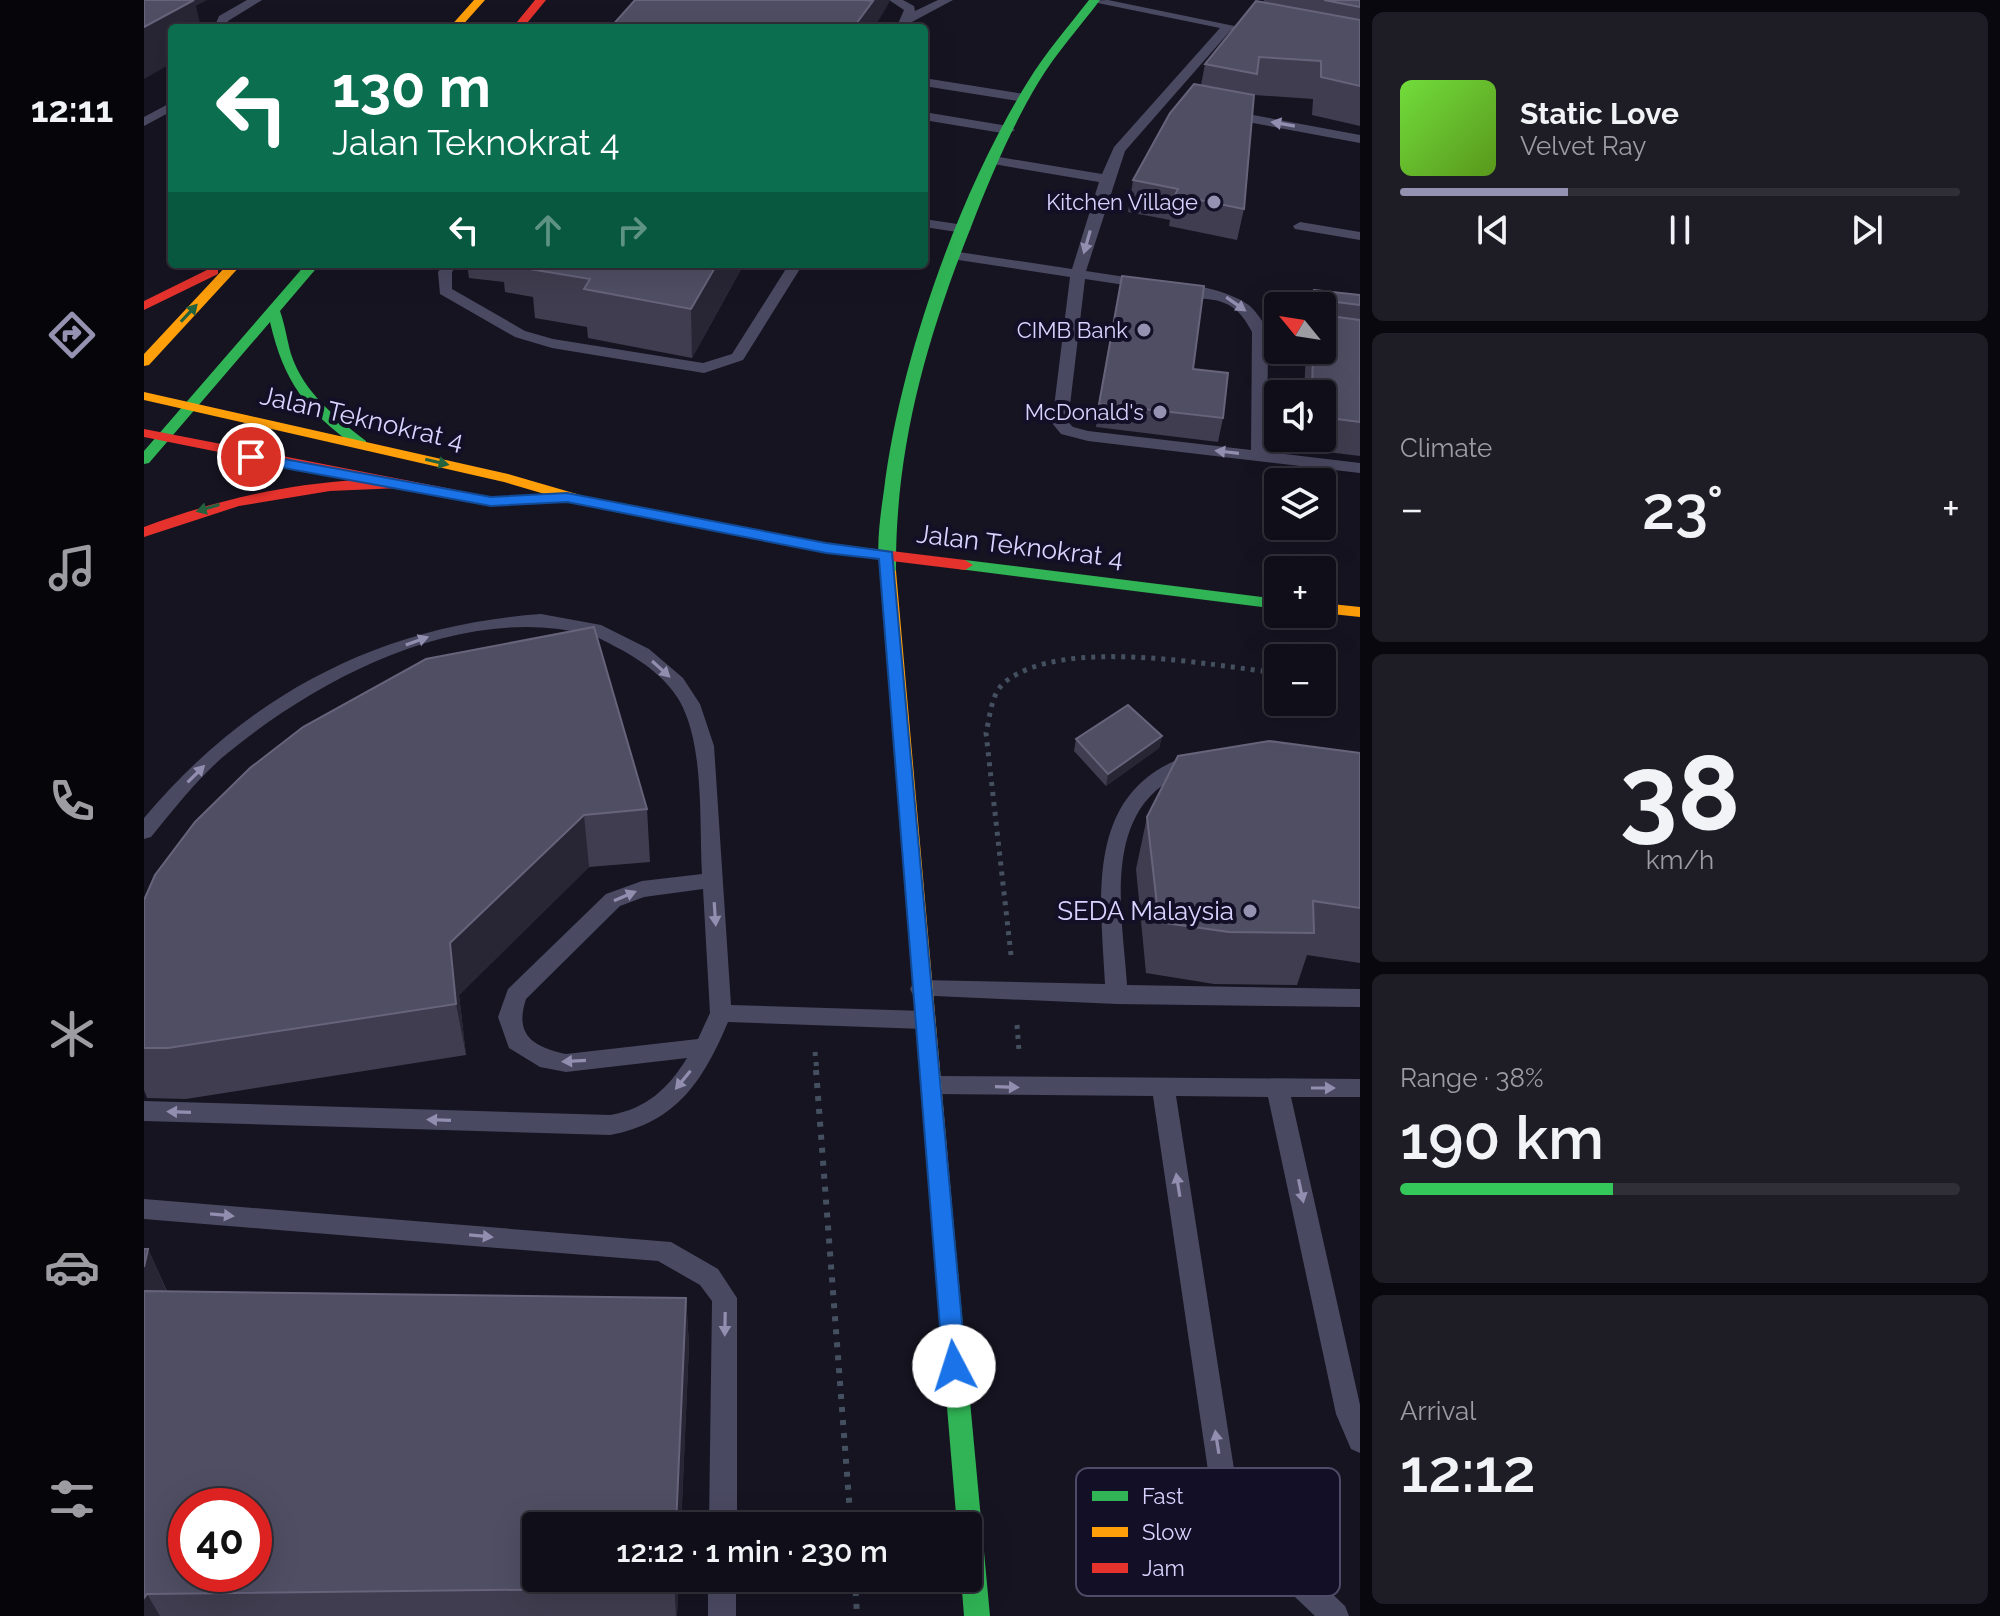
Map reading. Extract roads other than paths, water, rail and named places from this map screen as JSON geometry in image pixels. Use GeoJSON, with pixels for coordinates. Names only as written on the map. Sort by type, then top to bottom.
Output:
{"type":"FeatureCollection","features":[{"type":"Feature","properties":{"kind":"street"},"geometry":{"type":"LineString","coordinates":[[458,24],[480,0]]}},
{"type":"Feature","properties":{"kind":"street"},"geometry":{"type":"LineString","coordinates":[[520,24],[541,0]]}},
{"type":"Feature","properties":{"kind":"street"},"geometry":{"type":"LineString","coordinates":[[977,1616],[921,989],[887,555],[889,510],[904,411],[952,255],[1024,98],[1053,52],[1094,1]]}},
{"type":"Feature","properties":{"kind":"street"},"geometry":{"type":"LineString","coordinates":[[144,306],[217,268]]}},
{"type":"Feature","properties":{"kind":"street"},"geometry":{"type":"LineString","coordinates":[[144,362],[231,268]]}},
{"type":"Feature","properties":{"kind":"street"},"geometry":{"type":"LineString","coordinates":[[144,460],[310,268]]}},
{"type":"Feature","properties":{"kind":"street"},"geometry":{"type":"LineString","coordinates":[[273,310],[283,335],[284,353],[297,384],[328,419],[361,444]]}},
{"type":"Feature","properties":{"kind":"street","name":"Jalan Teknokrat 4"},"geometry":{"type":"LineString","coordinates":[[144,396],[508,478],[567,498],[826,548],[1264,602]]}},
{"type":"Feature","properties":{"kind":"street","name":"Jalan Teknokrat 4"},"geometry":{"type":"LineString","coordinates":[[144,433],[395,485],[491,501]]}},
{"type":"Feature","properties":{"kind":"street"},"geometry":{"type":"LineString","coordinates":[[144,532],[202,509],[304,485],[346,481],[395,485]]}},
{"type":"Feature","properties":{"kind":"street","name":"Jalan Teknokrat 4"},"geometry":{"type":"LineString","coordinates":[[522,500],[567,498]]}},
{"type":"Feature","properties":{"kind":"street"},"geometry":{"type":"LineString","coordinates":[[1336,609],[1360,612]]}},
{"type":"Feature","properties":{"kind":"lane"},"geometry":{"type":"LineString","coordinates":[[221,24],[223,19],[256,0]]}},
{"type":"Feature","properties":{"kind":"lane"},"geometry":{"type":"LineString","coordinates":[[895,0],[910,9],[904,24]]}},
{"type":"Feature","properties":{"kind":"lane"},"geometry":{"type":"LineString","coordinates":[[904,24],[947,0]]}},
{"type":"Feature","properties":{"kind":"lane"},"geometry":{"type":"LineString","coordinates":[[1094,1],[1257,32]]}},
{"type":"Feature","properties":{"kind":"lane"},"geometry":{"type":"LineString","coordinates":[[1228,26],[1169,103],[1119,150],[1078,274],[1060,423],[1067,431],[1360,468]]}},
{"type":"Feature","properties":{"kind":"lane"},"geometry":{"type":"LineString","coordinates":[[928,83],[1024,98]]}},
{"type":"Feature","properties":{"kind":"lane"},"geometry":{"type":"LineString","coordinates":[[144,122],[168,108]]}},
{"type":"Feature","properties":{"kind":"lane"},"geometry":{"type":"LineString","coordinates":[[1206,110],[1360,139]]}},
{"type":"Feature","properties":{"kind":"lane"},"geometry":{"type":"LineString","coordinates":[[928,117],[1008,130]]}},
{"type":"Feature","properties":{"kind":"lane"},"geometry":{"type":"LineString","coordinates":[[993,160],[1107,179]]}},
{"type":"Feature","properties":{"kind":"lane"},"geometry":{"type":"LineString","coordinates":[[928,224],[964,229]]}},
{"type":"Feature","properties":{"kind":"lane"},"geometry":{"type":"LineString","coordinates":[[1300,226],[1360,236]]}},
{"type":"Feature","properties":{"kind":"lane"},"geometry":{"type":"LineString","coordinates":[[952,255],[1229,297],[1254,317],[1260,332],[1259,456]]}},
{"type":"Feature","properties":{"kind":"lane"},"geometry":{"type":"LineString","coordinates":[[448,268],[445,272],[445,291],[520,334],[552,343],[704,368],[738,357],[794,268]]}},
{"type":"Feature","properties":{"kind":"lane"},"geometry":{"type":"LineString","coordinates":[[1260,332],[1264,333]]}},
{"type":"Feature","properties":{"kind":"lane"},"geometry":{"type":"LineString","coordinates":[[144,832],[222,747],[303,693],[368,659],[430,636],[504,623],[550,619],[591,627],[626,641],[664,670],[695,707],[704,746],[721,1013],[708,1047],[666,1100],[641,1118],[610,1125],[144,1111]]}},
{"type":"Feature","properties":{"kind":"lane"},"geometry":{"type":"LineString","coordinates":[[1117,995],[1111,863],[1115,834],[1139,792],[1171,768],[1201,759],[1215,759]]}},
{"type":"Feature","properties":{"kind":"lane"},"geometry":{"type":"LineString","coordinates":[[708,1047],[566,1063],[540,1058],[517,1042],[509,1017],[516,995],[613,900],[642,889],[713,880]]}},
{"type":"Feature","properties":{"kind":"lane"},"geometry":{"type":"LineString","coordinates":[[921,989],[1360,998]]}},
{"type":"Feature","properties":{"kind":"lane"},"geometry":{"type":"LineString","coordinates":[[721,1013],[924,1020]]}},
{"type":"Feature","properties":{"kind":"lane"},"geometry":{"type":"LineString","coordinates":[[929,1085],[1360,1088]]}},
{"type":"Feature","properties":{"kind":"lane"},"geometry":{"type":"LineString","coordinates":[[1163,1087],[1221,1468]]}},
{"type":"Feature","properties":{"kind":"lane"},"geometry":{"type":"LineString","coordinates":[[1278,1088],[1349,1414],[1360,1440]]}},
{"type":"Feature","properties":{"kind":"lane"},"geometry":{"type":"LineString","coordinates":[[144,1209],[662,1250],[709,1277],[725,1298],[723,1512]]}},
{"type":"Feature","properties":{"kind":"lane"},"geometry":{"type":"LineString","coordinates":[[722,1592],[722,1616]]}},
{"type":"Feature","properties":{"kind":"lane"},"geometry":{"type":"LineString","coordinates":[[1314,1596],[1335,1616]]}},
{"type":"Feature","properties":{"kind":"place","name":"Kitchen Village"},"geometry":{"type":"Point","coordinates":[1214,202]}},
{"type":"Feature","properties":{"kind":"place","name":"CIMB Bank"},"geometry":{"type":"Point","coordinates":[1144,330]}},
{"type":"Feature","properties":{"kind":"place","name":"McDonald's"},"geometry":{"type":"Point","coordinates":[1160,412]}},
{"type":"Feature","properties":{"kind":"place","name":"SEDA Malaysia"},"geometry":{"type":"Point","coordinates":[1250,911]}}]}
